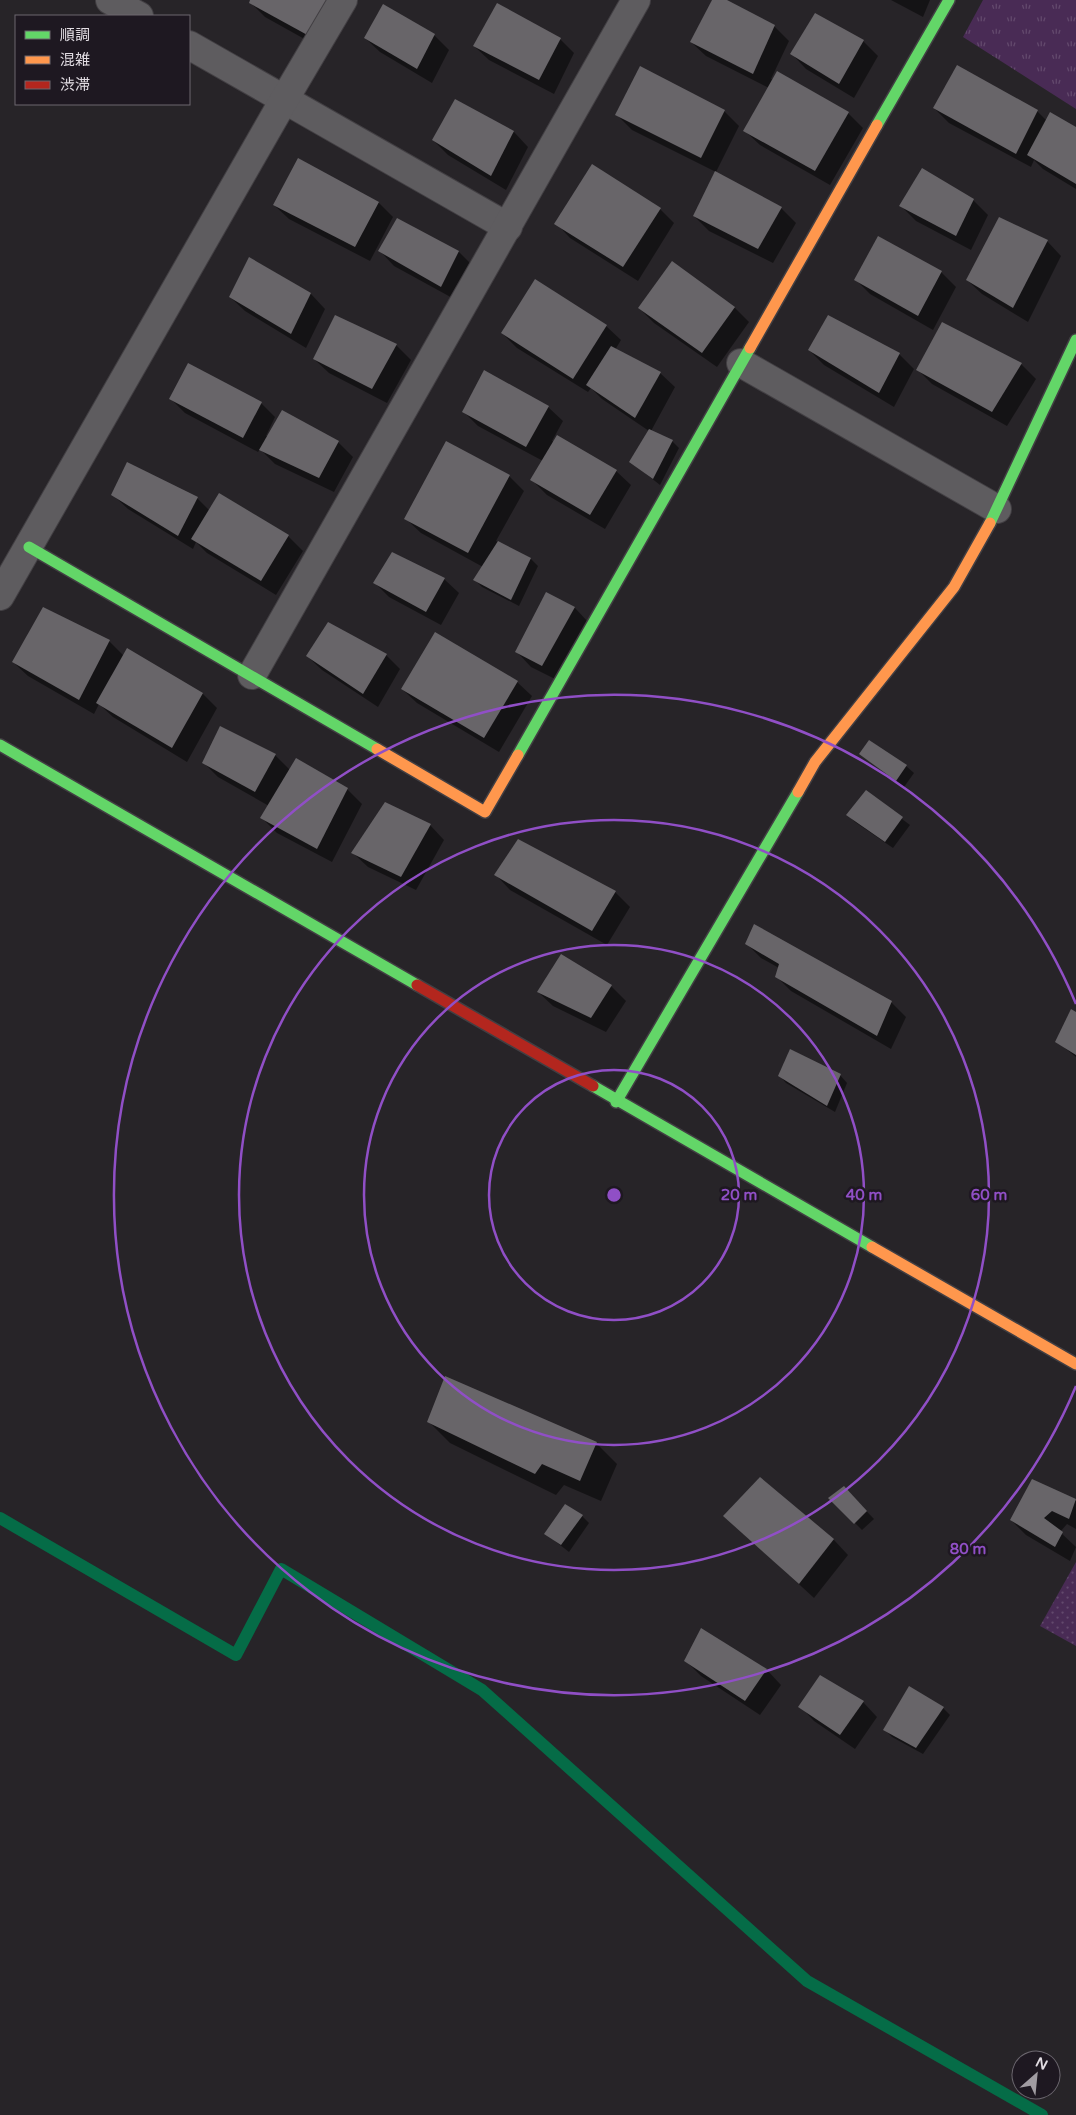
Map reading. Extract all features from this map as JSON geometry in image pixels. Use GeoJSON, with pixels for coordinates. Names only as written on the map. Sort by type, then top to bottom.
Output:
{"type":"FeatureCollection","features":[{"type":"Feature","properties":{"kind":"street"},"geometry":{"type":"LineString","coordinates":[[110,0],[137,15]]}},
{"type":"Feature","properties":{"kind":"street"},"geometry":{"type":"LineString","coordinates":[[0,596],[30,547],[284,100],[343,0]]}},
{"type":"Feature","properties":{"kind":"street"},"geometry":{"type":"LineString","coordinates":[[252,675],[636,0]]}},
{"type":"Feature","properties":{"kind":"street"},"geometry":{"type":"LineString","coordinates":[[30,547],[485,812],[949,0]]}},
{"type":"Feature","properties":{"kind":"street"},"geometry":{"type":"LineString","coordinates":[[190,46],[508,226]]}},
{"type":"Feature","properties":{"kind":"street"},"geometry":{"type":"LineString","coordinates":[[616,1102],[816,762],[954,587],[997,509],[1076,340]]}},
{"type":"Feature","properties":{"kind":"street"},"geometry":{"type":"LineString","coordinates":[[741,363],[997,509]]}},
{"type":"Feature","properties":{"kind":"street"},"geometry":{"type":"LineString","coordinates":[[0,746],[616,1102],[1076,1364]]}},
{"type":"Feature","properties":{"kind":"green space"},"geometry":{"type":"Polygon","coordinates":[[[983,0],[1076,0],[1076,109],[963,37],[983,0]]]}},
{"type":"Feature","properties":{"kind":"green space"},"geometry":{"type":"Polygon","coordinates":[[[1076,1562],[1076,1646],[1040,1626],[1076,1562]]]}},
{"type":"Feature","properties":{"kind":"building"},"geometry":{"type":"Polygon","coordinates":[[[250,0],[331,0],[311,37],[249,3],[250,0]]]}},
{"type":"Feature","properties":{"kind":"building"},"geometry":{"type":"Polygon","coordinates":[[[712,0],[727,0],[775,25],[753,74],[690,42],[712,0]]]}},
{"type":"Feature","properties":{"kind":"building"},"geometry":{"type":"Polygon","coordinates":[[[497,3],[561,38],[539,80],[473,46],[497,3]]]}},
{"type":"Feature","properties":{"kind":"building"},"geometry":{"type":"Polygon","coordinates":[[[383,4],[435,34],[417,69],[364,38],[383,4]]]}},
{"type":"Feature","properties":{"kind":"building"},"geometry":{"type":"Polygon","coordinates":[[[815,13],[864,40],[839,84],[790,54],[815,13]]]}},
{"type":"Feature","properties":{"kind":"building"},"geometry":{"type":"Polygon","coordinates":[[[957,65],[1038,110],[1016,154],[933,108],[957,65]]]}},
{"type":"Feature","properties":{"kind":"building"},"geometry":{"type":"Polygon","coordinates":[[[640,66],[725,110],[701,158],[615,115],[640,66]]]}},
{"type":"Feature","properties":{"kind":"building"},"geometry":{"type":"Polygon","coordinates":[[[777,71],[849,112],[815,171],[743,131],[777,71]]]}},
{"type":"Feature","properties":{"kind":"building"},"geometry":{"type":"Polygon","coordinates":[[[455,99],[514,131],[491,176],[432,140],[455,99]]]}},
{"type":"Feature","properties":{"kind":"building"},"geometry":{"type":"Polygon","coordinates":[[[1050,112],[1076,127],[1076,184],[1027,155],[1050,112]]]}},
{"type":"Feature","properties":{"kind":"building"},"geometry":{"type":"Polygon","coordinates":[[[298,158],[379,202],[355,247],[273,205],[298,158]]]}},
{"type":"Feature","properties":{"kind":"building"},"geometry":{"type":"Polygon","coordinates":[[[592,164],[661,208],[623,267],[554,224],[592,164]]]}},
{"type":"Feature","properties":{"kind":"building"},"geometry":{"type":"Polygon","coordinates":[[[922,168],[974,199],[956,236],[899,206],[922,168]]]}},
{"type":"Feature","properties":{"kind":"building"},"geometry":{"type":"Polygon","coordinates":[[[715,171],[782,207],[758,249],[693,216],[715,171]]]}},
{"type":"Feature","properties":{"kind":"building"},"geometry":{"type":"Polygon","coordinates":[[[999,217],[1048,240],[1013,308],[966,280],[999,217]]]}},
{"type":"Feature","properties":{"kind":"building"},"geometry":{"type":"Polygon","coordinates":[[[397,218],[459,251],[441,287],[378,251],[397,218]]]}},
{"type":"Feature","properties":{"kind":"building"},"geometry":{"type":"Polygon","coordinates":[[[878,236],[942,271],[918,316],[854,280],[878,236]]]}},
{"type":"Feature","properties":{"kind":"building"},"geometry":{"type":"Polygon","coordinates":[[[249,257],[311,293],[291,334],[229,297],[249,257]]]}},
{"type":"Feature","properties":{"kind":"building"},"geometry":{"type":"Polygon","coordinates":[[[672,261],[735,307],[702,353],[638,308],[672,261]]]}},
{"type":"Feature","properties":{"kind":"building"},"geometry":{"type":"Polygon","coordinates":[[[535,279],[607,325],[573,379],[501,333],[535,279]]]}},
{"type":"Feature","properties":{"kind":"building"},"geometry":{"type":"Polygon","coordinates":[[[335,315],[397,344],[372,389],[313,359],[335,315]]]}},
{"type":"Feature","properties":{"kind":"building"},"geometry":{"type":"Polygon","coordinates":[[[828,315],[900,353],[879,393],[808,350],[828,315]]]}},
{"type":"Feature","properties":{"kind":"building"},"geometry":{"type":"Polygon","coordinates":[[[942,322],[1022,363],[992,412],[916,370],[942,322]]]}},
{"type":"Feature","properties":{"kind":"building"},"geometry":{"type":"Polygon","coordinates":[[[611,346],[661,372],[635,418],[586,385],[611,346]]]}},
{"type":"Feature","properties":{"kind":"building"},"geometry":{"type":"Polygon","coordinates":[[[188,363],[262,402],[243,438],[169,399],[188,363]]]}},
{"type":"Feature","properties":{"kind":"building"},"geometry":{"type":"Polygon","coordinates":[[[484,370],[549,406],[526,447],[462,412],[484,370]]]}},
{"type":"Feature","properties":{"kind":"building"},"geometry":{"type":"Polygon","coordinates":[[[282,410],[339,441],[319,478],[259,450],[282,410]]]}},
{"type":"Feature","properties":{"kind":"building"},"geometry":{"type":"Polygon","coordinates":[[[649,429],[673,440],[653,479],[629,462],[649,429]]]}},
{"type":"Feature","properties":{"kind":"building"},"geometry":{"type":"Polygon","coordinates":[[[557,435],[617,470],[590,515],[530,480],[557,435]]]}},
{"type":"Feature","properties":{"kind":"building"},"geometry":{"type":"Polygon","coordinates":[[[446,441],[510,475],[468,553],[404,519],[446,441]]]}},
{"type":"Feature","properties":{"kind":"building"},"geometry":{"type":"Polygon","coordinates":[[[127,462],[198,497],[178,536],[111,495],[127,462]]]}},
{"type":"Feature","properties":{"kind":"building"},"geometry":{"type":"Polygon","coordinates":[[[219,493],[289,535],[261,581],[191,539],[219,493]]]}},
{"type":"Feature","properties":{"kind":"building"},"geometry":{"type":"Polygon","coordinates":[[[498,541],[531,558],[511,600],[473,580],[498,541]]]}},
{"type":"Feature","properties":{"kind":"building"},"geometry":{"type":"Polygon","coordinates":[[[392,552],[445,578],[426,612],[373,583],[392,552]]]}},
{"type":"Feature","properties":{"kind":"building"},"geometry":{"type":"Polygon","coordinates":[[[546,592],[575,607],[542,666],[515,652],[546,592]]]}},
{"type":"Feature","properties":{"kind":"building"},"geometry":{"type":"Polygon","coordinates":[[[43,607],[110,640],[79,700],[12,662],[43,607]]]}},
{"type":"Feature","properties":{"kind":"building"},"geometry":{"type":"Polygon","coordinates":[[[328,622],[387,654],[363,694],[306,656],[328,622]]]}},
{"type":"Feature","properties":{"kind":"building"},"geometry":{"type":"Polygon","coordinates":[[[435,632],[518,681],[484,738],[401,689],[435,632]]]}},
{"type":"Feature","properties":{"kind":"building"},"geometry":{"type":"Polygon","coordinates":[[[127,648],[203,693],[172,748],[96,703],[127,648]]]}},
{"type":"Feature","properties":{"kind":"building"},"geometry":{"type":"Polygon","coordinates":[[[220,726],[276,754],[255,792],[202,763],[220,726]]]}},
{"type":"Feature","properties":{"kind":"building"},"geometry":{"type":"Polygon","coordinates":[[[869,740],[907,765],[896,781],[859,754],[869,740]]]}},
{"type":"Feature","properties":{"kind":"building"},"geometry":{"type":"Polygon","coordinates":[[[296,758],[348,788],[317,849],[260,818],[296,758]]]}},
{"type":"Feature","properties":{"kind":"building"},"geometry":{"type":"Polygon","coordinates":[[[866,790],[903,817],[885,842],[846,815],[866,790]]]}},
{"type":"Feature","properties":{"kind":"building"},"geometry":{"type":"Polygon","coordinates":[[[385,802],[431,824],[401,877],[351,853],[385,802]]]}},
{"type":"Feature","properties":{"kind":"building"},"geometry":{"type":"Polygon","coordinates":[[[518,839],[616,891],[592,931],[494,875],[518,839]]]}},
{"type":"Feature","properties":{"kind":"building"},"geometry":{"type":"Polygon","coordinates":[[[754,924],[892,1001],[877,1036],[775,977],[779,964],[745,944],[754,924]]]}},
{"type":"Feature","properties":{"kind":"building"},"geometry":{"type":"Polygon","coordinates":[[[561,954],[612,985],[591,1018],[537,992],[561,954]]]}},
{"type":"Feature","properties":{"kind":"building"},"geometry":{"type":"Polygon","coordinates":[[[1071,1009],[1076,1012],[1076,1055],[1055,1042],[1071,1009]]]}},
{"type":"Feature","properties":{"kind":"building"},"geometry":{"type":"Polygon","coordinates":[[[790,1049],[841,1074],[827,1106],[778,1076],[790,1049]]]}},
{"type":"Feature","properties":{"kind":"building"},"geometry":{"type":"Polygon","coordinates":[[[445,1376],[597,1442],[580,1481],[542,1464],[535,1474],[427,1422],[445,1376]]]}},
{"type":"Feature","properties":{"kind":"building"},"geometry":{"type":"Polygon","coordinates":[[[760,1477],[834,1539],[799,1584],[723,1516],[760,1477]]]}},
{"type":"Feature","properties":{"kind":"building"},"geometry":{"type":"Polygon","coordinates":[[[1032,1479],[1076,1499],[1069,1519],[1052,1511],[1044,1518],[1063,1532],[1055,1547],[1010,1520],[1032,1479]]]}},
{"type":"Feature","properties":{"kind":"building"},"geometry":{"type":"Polygon","coordinates":[[[844,1486],[867,1511],[854,1524],[828,1498],[844,1486]]]}},
{"type":"Feature","properties":{"kind":"building"},"geometry":{"type":"Polygon","coordinates":[[[565,1504],[583,1515],[561,1545],[544,1534],[565,1504]]]}},
{"type":"Feature","properties":{"kind":"building"},"geometry":{"type":"Polygon","coordinates":[[[701,1628],[767,1669],[745,1701],[684,1661],[701,1628]]]}},
{"type":"Feature","properties":{"kind":"building"},"geometry":{"type":"Polygon","coordinates":[[[820,1675],[864,1701],[840,1735],[798,1707],[820,1675]]]}},
{"type":"Feature","properties":{"kind":"building"},"geometry":{"type":"Polygon","coordinates":[[[909,1686],[944,1707],[916,1748],[883,1730],[909,1686]]]}},
{"type":"Feature","properties":{"kind":"waterway"},"geometry":{"type":"LineString","coordinates":[[0,1518],[236,1655],[281,1569],[482,1690],[807,1981],[1042,2115]]}},
{"type":"Feature","properties":{"kind":"traffic: fast"},"geometry":{"type":"LineString","coordinates":[[877,125],[949,0]]}},
{"type":"Feature","properties":{"kind":"traffic: fast"},"geometry":{"type":"LineString","coordinates":[[990,523],[1076,340]]}},
{"type":"Feature","properties":{"kind":"traffic: fast"},"geometry":{"type":"LineString","coordinates":[[518,755],[750,348]]}},
{"type":"Feature","properties":{"kind":"traffic: fast"},"geometry":{"type":"LineString","coordinates":[[29,547],[377,749]]}},
{"type":"Feature","properties":{"kind":"traffic: fast"},"geometry":{"type":"LineString","coordinates":[[0,745],[417,985]]}},
{"type":"Feature","properties":{"kind":"traffic: fast"},"geometry":{"type":"LineString","coordinates":[[616,1102],[798,792]]}},
{"type":"Feature","properties":{"kind":"traffic: fast"},"geometry":{"type":"LineString","coordinates":[[593,1086],[872,1247]]}},
{"type":"Feature","properties":{"kind":"traffic: slow"},"geometry":{"type":"LineString","coordinates":[[750,348],[877,125]]}},
{"type":"Feature","properties":{"kind":"traffic: slow"},"geometry":{"type":"LineString","coordinates":[[798,792],[815,762],[954,587],[990,523]]}},
{"type":"Feature","properties":{"kind":"traffic: slow"},"geometry":{"type":"LineString","coordinates":[[377,749],[485,812],[518,755]]}},
{"type":"Feature","properties":{"kind":"traffic: slow"},"geometry":{"type":"LineString","coordinates":[[872,1247],[1076,1364]]}},
{"type":"Feature","properties":{"kind":"traffic: jam"},"geometry":{"type":"LineString","coordinates":[[417,985],[593,1086]]}}]}
